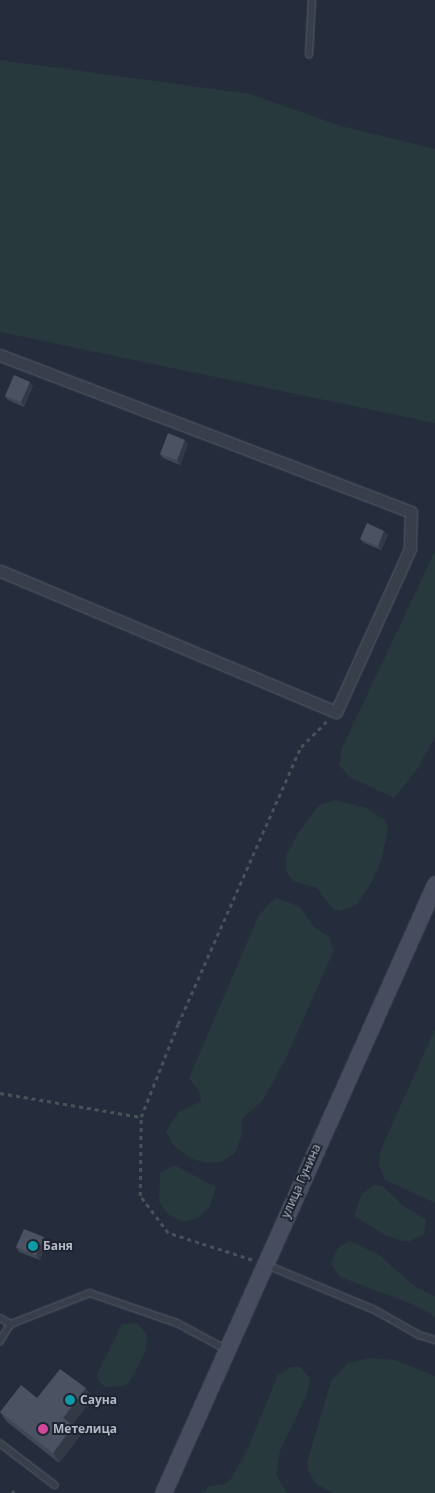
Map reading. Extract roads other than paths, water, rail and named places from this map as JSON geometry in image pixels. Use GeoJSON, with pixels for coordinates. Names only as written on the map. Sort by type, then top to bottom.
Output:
{"type":"FeatureCollection","features":[{"type":"Feature","properties":{"kind":"main road","name":"улица Гунина"},"geometry":{"type":"LineString","coordinates":[[154,1493],[164,1486],[435,884]]}},
{"type":"Feature","properties":{"kind":"street"},"geometry":{"type":"LineString","coordinates":[[0,355],[411,512],[410,549],[336,712],[0,571]]}},
{"type":"Feature","properties":{"kind":"lane"},"geometry":{"type":"LineString","coordinates":[[309,55],[312,0]]}},
{"type":"Feature","properties":{"kind":"lane"},"geometry":{"type":"LineString","coordinates":[[265,1264],[375,1310],[419,1336],[435,1340]]}},
{"type":"Feature","properties":{"kind":"lane"},"geometry":{"type":"LineString","coordinates":[[0,1342],[10,1324],[90,1293],[177,1323],[226,1348]]}},
{"type":"Feature","properties":{"kind":"lane"},"geometry":{"type":"LineString","coordinates":[[0,1318],[10,1324]]}},
{"type":"Feature","properties":{"kind":"lane"},"geometry":{"type":"LineString","coordinates":[[0,1443],[55,1484]]}},
{"type":"Feature","properties":{"kind":"place","name":"Баня"},"geometry":{"type":"Point","coordinates":[33,1246]}},
{"type":"Feature","properties":{"kind":"place","name":"Сауна"},"geometry":{"type":"Point","coordinates":[70,1400]}},
{"type":"Feature","properties":{"kind":"place","name":"Метелица"},"geometry":{"type":"Point","coordinates":[43,1429]}}]}
